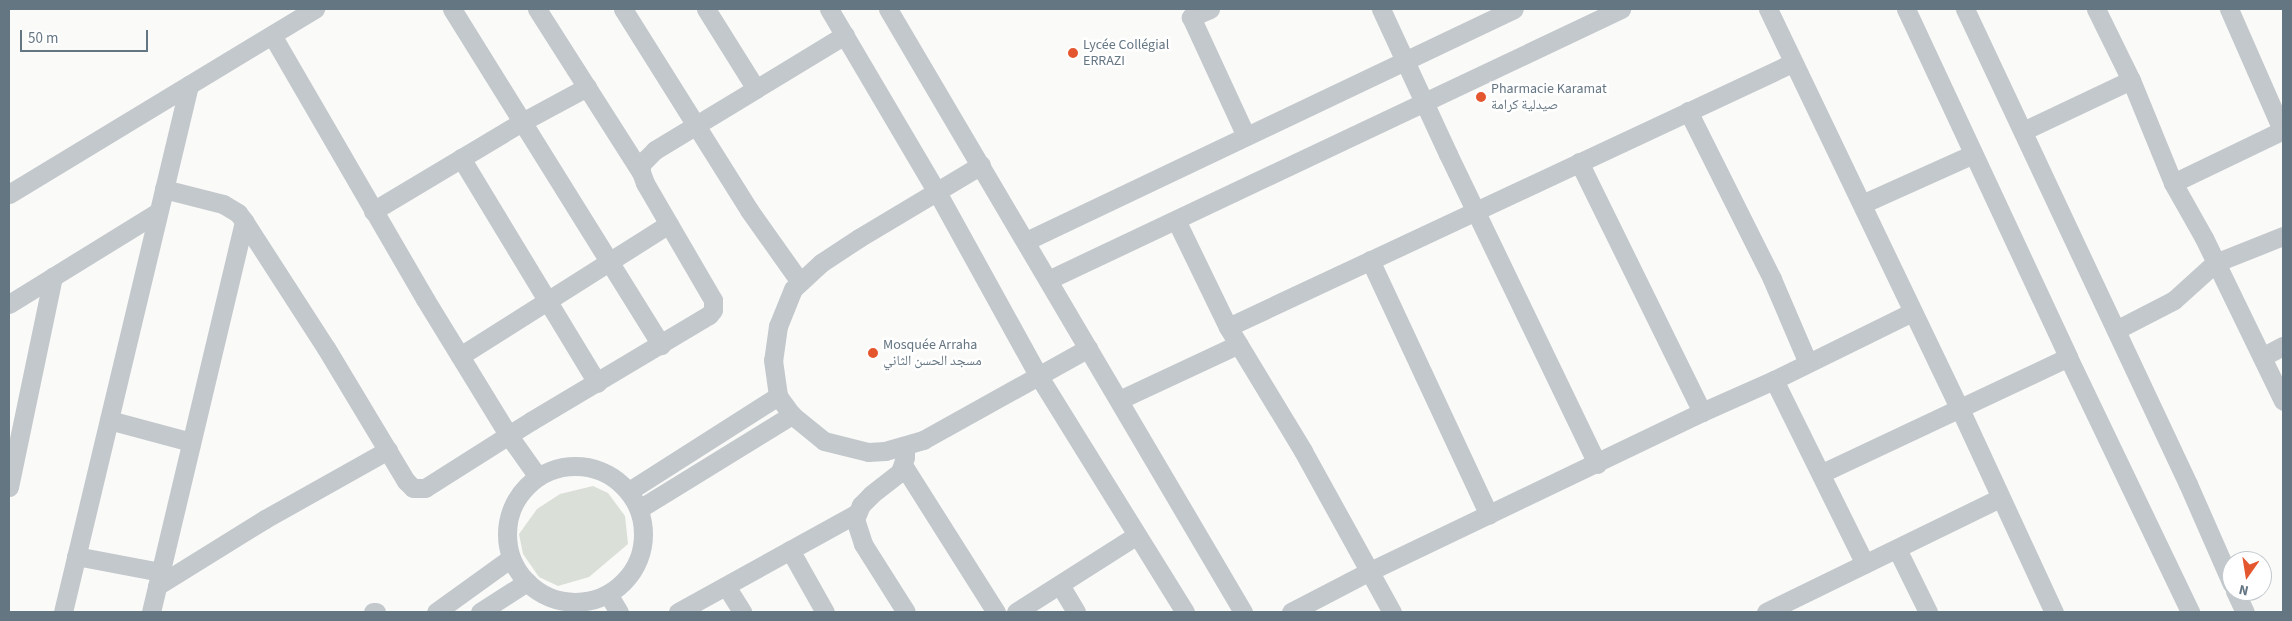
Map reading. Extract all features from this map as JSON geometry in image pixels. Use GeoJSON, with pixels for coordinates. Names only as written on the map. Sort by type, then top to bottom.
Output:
{"type":"FeatureCollection","features":[{"type":"Feature","properties":{"kind":"street"},"geometry":{"type":"LineString","coordinates":[[9,194],[316,9]]}},
{"type":"Feature","properties":{"kind":"street"},"geometry":{"type":"LineString","coordinates":[[452,9],[661,345]]}},
{"type":"Feature","properties":{"kind":"street"},"geometry":{"type":"LineString","coordinates":[[623,9],[749,210],[800,282]]}},
{"type":"Feature","properties":{"kind":"street"},"geometry":{"type":"LineString","coordinates":[[706,9],[756,89]]}},
{"type":"Feature","properties":{"kind":"street"},"geometry":{"type":"LineString","coordinates":[[830,9],[937,192],[1038,375],[1184,612]]}},
{"type":"Feature","properties":{"kind":"street"},"geometry":{"type":"LineString","coordinates":[[888,9],[1243,612]]}},
{"type":"Feature","properties":{"kind":"street"},"geometry":{"type":"LineString","coordinates":[[1210,9],[1189,13],[1246,136]]}},
{"type":"Feature","properties":{"kind":"street"},"geometry":{"type":"LineString","coordinates":[[1381,9],[1475,211],[1597,464]]}},
{"type":"Feature","properties":{"kind":"street"},"geometry":{"type":"LineString","coordinates":[[1026,241],[1514,9]]}},
{"type":"Feature","properties":{"kind":"street"},"geometry":{"type":"LineString","coordinates":[[1048,280],[1621,9]]}},
{"type":"Feature","properties":{"kind":"street"},"geometry":{"type":"LineString","coordinates":[[1768,9],[1792,63],[1960,409],[2054,612]]}},
{"type":"Feature","properties":{"kind":"street"},"geometry":{"type":"LineString","coordinates":[[1906,9],[2068,357],[2190,612]]}},
{"type":"Feature","properties":{"kind":"street"},"geometry":{"type":"LineString","coordinates":[[1965,9],[2116,330],[2222,562]]}},
{"type":"Feature","properties":{"kind":"street"},"geometry":{"type":"LineString","coordinates":[[2096,9],[2132,80],[2173,183],[2204,238],[2283,401]]}},
{"type":"Feature","properties":{"kind":"street"},"geometry":{"type":"LineString","coordinates":[[2173,183],[2283,130],[2229,9]]}},
{"type":"Feature","properties":{"kind":"street"},"geometry":{"type":"LineString","coordinates":[[164,189],[223,204],[238,213],[326,348],[406,481],[418,490],[425,488],[709,315],[714,305],[710,294],[641,172],[541,10]]}},
{"type":"Feature","properties":{"kind":"street"},"geometry":{"type":"LineString","coordinates":[[272,35],[373,211],[460,356],[509,436],[538,477]]}},
{"type":"Feature","properties":{"kind":"street"},"geometry":{"type":"LineString","coordinates":[[641,172],[641,164],[646,158],[845,35]]}},
{"type":"Feature","properties":{"kind":"street"},"geometry":{"type":"LineString","coordinates":[[1228,327],[1792,63]]}},
{"type":"Feature","properties":{"kind":"street"},"geometry":{"type":"LineString","coordinates":[[2023,131],[2132,80]]}},
{"type":"Feature","properties":{"kind":"street"},"geometry":{"type":"LineString","coordinates":[[64,612],[189,85]]}},
{"type":"Feature","properties":{"kind":"street"},"geometry":{"type":"LineString","coordinates":[[373,211],[522,122],[587,87]]}},
{"type":"Feature","properties":{"kind":"street"},"geometry":{"type":"LineString","coordinates":[[1688,111],[1772,279],[1808,363]]}},
{"type":"Feature","properties":{"kind":"street"},"geometry":{"type":"LineString","coordinates":[[1862,204],[1973,154]]}},
{"type":"Feature","properties":{"kind":"street"},"geometry":{"type":"LineString","coordinates":[[461,158],[597,383]]}},
{"type":"Feature","properties":{"kind":"street"},"geometry":{"type":"LineString","coordinates":[[1579,162],[1702,412]]}},
{"type":"Feature","properties":{"kind":"street"},"geometry":{"type":"LineString","coordinates":[[904,456],[846,448],[824,441],[792,415],[778,396],[774,360],[778,326],[789,298],[800,282],[821,264],[859,238],[981,165]]}},
{"type":"Feature","properties":{"kind":"street"},"geometry":{"type":"LineString","coordinates":[[9,304],[158,212]]}},
{"type":"Feature","properties":{"kind":"street"},"geometry":{"type":"LineString","coordinates":[[1176,220],[1228,327],[1302,451],[1392,612]]}},
{"type":"Feature","properties":{"kind":"street"},"geometry":{"type":"LineString","coordinates":[[151,612],[244,221]]}},
{"type":"Feature","properties":{"kind":"street"},"geometry":{"type":"LineString","coordinates":[[460,356],[669,224]]}},
{"type":"Feature","properties":{"kind":"street"},"geometry":{"type":"LineString","coordinates":[[2116,330],[2174,300],[2215,263],[2283,236]]}},
{"type":"Feature","properties":{"kind":"street"},"geometry":{"type":"LineString","coordinates":[[1370,260],[1489,515]]}},
{"type":"Feature","properties":{"kind":"street"},"geometry":{"type":"LineString","coordinates":[[9,487],[53,277]]}},
{"type":"Feature","properties":{"kind":"street"},"geometry":{"type":"LineString","coordinates":[[1291,612],[1368,572],[1597,464],[1702,412],[1774,380],[1912,312]]}},
{"type":"Feature","properties":{"kind":"street"},"geometry":{"type":"LineString","coordinates":[[1119,400],[1239,344]]}},
{"type":"Feature","properties":{"kind":"street"},"geometry":{"type":"LineString","coordinates":[[2262,357],[2283,346]]}},
{"type":"Feature","properties":{"kind":"street"},"geometry":{"type":"LineString","coordinates":[[678,612],[857,512],[871,495],[900,472],[904,456],[923,440],[1088,348]]}},
{"type":"Feature","properties":{"kind":"street"},"geometry":{"type":"LineString","coordinates":[[1822,473],[2068,357]]}},
{"type":"Feature","properties":{"kind":"street"},"geometry":{"type":"LineString","coordinates":[[1774,380],[1822,473],[1865,564]]}},
{"type":"Feature","properties":{"kind":"street"},"geometry":{"type":"LineString","coordinates":[[629,492],[778,396]]}},
{"type":"Feature","properties":{"kind":"street"},"geometry":{"type":"LineString","coordinates":[[639,509],[792,415]]}},
{"type":"Feature","properties":{"kind":"street"},"geometry":{"type":"LineString","coordinates":[[109,420],[191,442]]}},
{"type":"Feature","properties":{"kind":"street"},"geometry":{"type":"LineString","coordinates":[[76,556],[159,579],[388,450]]}},
{"type":"Feature","properties":{"kind":"street"},"geometry":{"type":"LineString","coordinates":[[904,456],[996,612]]}},
{"type":"Feature","properties":{"kind":"street"},"geometry":{"type":"LineString","coordinates":[[576,466],[596,469],[614,478],[629,492],[639,509],[644,528],[636,566],[624,582],[608,594],[588,601],[566,601],[544,595],[527,582],[511,558],[507,536],[510,513],[521,492],[538,477],[556,468],[576,466]]}},
{"type":"Feature","properties":{"kind":"street"},"geometry":{"type":"LineString","coordinates":[[1766,612],[1795,606],[1865,564],[2000,498]]}},
{"type":"Feature","properties":{"kind":"street"},"geometry":{"type":"LineString","coordinates":[[857,512],[855,525],[863,544],[899,610]]}},
{"type":"Feature","properties":{"kind":"street"},"geometry":{"type":"LineString","coordinates":[[1016,612],[1060,586],[1137,535]]}},
{"type":"Feature","properties":{"kind":"street"},"geometry":{"type":"LineString","coordinates":[[1897,549],[1928,612]]}},
{"type":"Feature","properties":{"kind":"street"},"geometry":{"type":"LineString","coordinates":[[790,550],[825,612]]}},
{"type":"Feature","properties":{"kind":"street"},"geometry":{"type":"LineString","coordinates":[[436,612],[511,558]]}},
{"type":"Feature","properties":{"kind":"street"},"geometry":{"type":"LineString","coordinates":[[480,612],[527,582]]}},
{"type":"Feature","properties":{"kind":"street"},"geometry":{"type":"LineString","coordinates":[[726,586],[742,612]]}},
{"type":"Feature","properties":{"kind":"street"},"geometry":{"type":"LineString","coordinates":[[1060,586],[1076,612]]}},
{"type":"Feature","properties":{"kind":"street"},"geometry":{"type":"LineString","coordinates":[[608,594],[619,612]]}},
{"type":"Feature","properties":{"kind":"shaded area"},"geometry":{"type":"Polygon","coordinates":[[[593,486],[608,493],[625,516],[628,544],[589,577],[558,586],[539,577],[523,554],[519,534],[537,509],[560,494],[593,486]]]}},
{"type":"Feature","properties":{"kind":"place","name":"Lycée Collégial ERRAZI"},"geometry":{"type":"Point","coordinates":[1073,53]}},
{"type":"Feature","properties":{"kind":"place","name":"Pharmacie Karamat صيدلية كرامة"},"geometry":{"type":"Point","coordinates":[1481,97]}},
{"type":"Feature","properties":{"kind":"place","name":"Mosquée Arraha مسجد الحسن الثاني"},"geometry":{"type":"Point","coordinates":[873,353]}}]}
